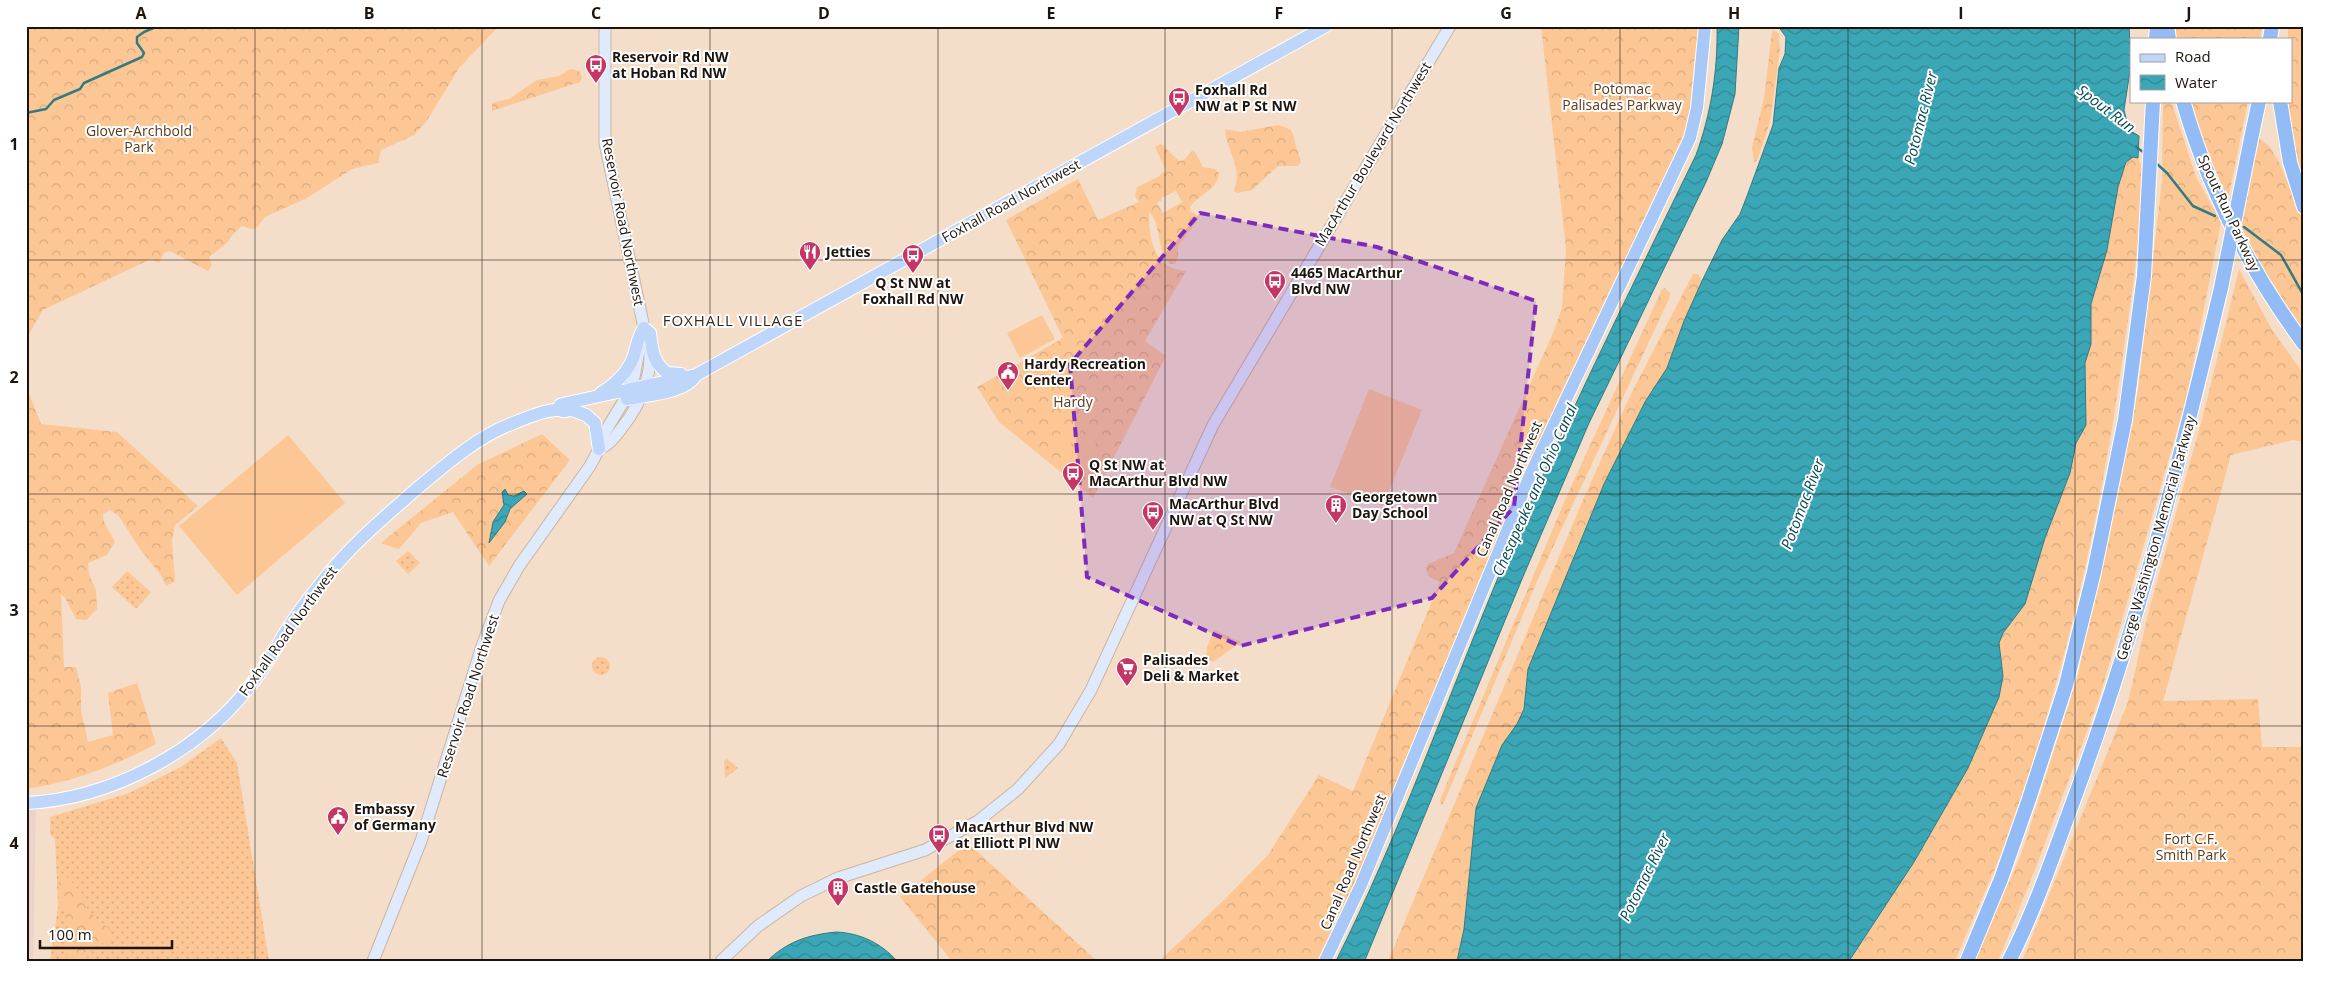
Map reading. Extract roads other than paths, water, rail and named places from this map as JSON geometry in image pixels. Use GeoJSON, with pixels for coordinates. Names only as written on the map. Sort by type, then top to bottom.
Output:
{"type":"FeatureCollection","features":[{"type":"Feature","properties":{"kind":"highway","name":"Canal Road Northwest"},"geometry":{"type":"LineString","coordinates":[[1324,961],[1364,879],[1531,473],[1687,145],[1698,108],[1705,26]]}},
{"type":"Feature","properties":{"kind":"highway"},"geometry":{"type":"LineString","coordinates":[[1967,961],[2002,879],[2030,799],[2066,685],[2094,572],[2125,420],[2144,276],[2153,102]]}},
{"type":"Feature","properties":{"kind":"highway","name":"Spout Run Parkway"},"geometry":{"type":"LineString","coordinates":[[2183,102],[2214,187],[2239,241],[2269,293],[2304,344]]}},
{"type":"Feature","properties":{"kind":"highway","name":"George Washington Memorial Parkway"},"geometry":{"type":"LineString","coordinates":[[2009,961],[2053,856],[2103,721],[2149,572],[2182,450],[2221,288],[2259,102]]}},
{"type":"Feature","properties":{"kind":"highway"},"geometry":{"type":"LineString","coordinates":[[2280,102],[2290,162],[2304,207]]}},
{"type":"Feature","properties":{"kind":"main road","name":"Reservoir Road Northwest"},"geometry":{"type":"LineString","coordinates":[[599,449],[607,446],[623,427],[644,391],[649,353],[648,339],[644,328],[606,143],[605,26]]}},
{"type":"Feature","properties":{"kind":"main road","name":"Foxhall Road Northwest"},"geometry":{"type":"LineString","coordinates":[[558,410],[560,405],[595,397],[685,385],[692,381],[696,375],[1326,26]]}},
{"type":"Feature","properties":{"kind":"main road","name":"MacArthur Boulevard Northwest"},"geometry":{"type":"LineString","coordinates":[[721,961],[768,918],[806,893],[838,878],[917,854],[963,830],[1011,796],[1052,752],[1070,728],[1091,690],[1213,425],[1450,26]]}},
{"type":"Feature","properties":{"kind":"main road","name":"Reservoir Road Northwest"},"geometry":{"type":"LineString","coordinates":[[373,961],[421,841],[486,633],[499,601],[519,566],[580,483],[599,449],[600,440],[627,394],[634,377],[644,328]]}},
{"type":"Feature","properties":{"kind":"main road"},"geometry":{"type":"LineString","coordinates":[[595,397],[620,378],[633,359],[637,338],[644,328],[650,333],[654,358],[661,368],[667,373],[696,375]]}},
{"type":"Feature","properties":{"kind":"main road","name":"Foxhall Road Northwest"},"geometry":{"type":"LineString","coordinates":[[26,803],[69,797],[108,785],[155,765],[194,739],[230,708],[247,690],[322,581],[377,523],[451,461],[481,440],[514,422],[558,410],[563,412],[572,410],[627,394]]}},
{"type":"Feature","properties":{"kind":"main road"},"geometry":{"type":"LineString","coordinates":[[572,410],[586,415],[595,423],[599,449]]}},
{"type":"Feature","properties":{"kind":"water"},"geometry":{"type":"Polygon","coordinates":[[[1717,26],[1739,26],[1735,94],[1722,144],[1706,182],[1589,423],[1522,579],[1365,960],[1336,961],[1381,865],[1523,520],[1595,362],[1696,155],[1706,124],[1713,92],[1717,26]]]}},
{"type":"Feature","properties":{"kind":"water","name":"Potomac River"},"geometry":{"type":"Polygon","coordinates":[[[1778,26],[2129,26],[2130,71],[2124,110],[2129,130],[2139,136],[2138,158],[2133,157],[2126,162],[2118,187],[2107,250],[2091,304],[2091,344],[2085,363],[2086,425],[2076,443],[2070,473],[2045,538],[2025,604],[2003,633],[1999,643],[2003,676],[1999,697],[1968,768],[1914,862],[1849,961],[1457,961],[1464,929],[1476,808],[1502,745],[1517,724],[1524,709],[1528,669],[1604,484],[1645,402],[1667,368],[1684,321],[1722,240],[1740,214],[1773,125],[1779,68],[1785,54],[1786,37],[1778,26]]]}},
{"type":"Feature","properties":{"kind":"water"},"geometry":{"type":"Polygon","coordinates":[[[505,489],[508,495],[514,496],[524,491],[527,494],[510,509],[505,522],[489,543],[493,522],[504,505],[502,492],[505,489]]]}},
{"type":"Feature","properties":{"kind":"water"},"geometry":{"type":"Polygon","coordinates":[[[836,932],[853,934],[870,940],[897,961],[767,961],[783,948],[799,940],[836,932]]]}},
{"type":"Feature","properties":{"kind":"waterway"},"geometry":{"type":"LineString","coordinates":[[26,113],[46,109],[54,100],[80,89],[84,83],[142,57],[144,53],[137,43],[137,37],[158,26]]}},
{"type":"Feature","properties":{"kind":"waterway","name":"Spout Run"},"geometry":{"type":"LineString","coordinates":[[2136,147],[2146,154]]}},
{"type":"Feature","properties":{"kind":"waterway","name":"Spout Run"},"geometry":{"type":"LineString","coordinates":[[2156,163],[2167,173],[2193,206],[2215,216]]}},
{"type":"Feature","properties":{"kind":"waterway","name":"Spout Run"},"geometry":{"type":"LineString","coordinates":[[2244,227],[2281,255],[2304,296]]}},
{"type":"Feature","properties":{"kind":"place","name":"Reservoir Rd NW at Hoban Rd NW"},"geometry":{"type":"Point","coordinates":[596,84]}},
{"type":"Feature","properties":{"kind":"place","name":"Foxhall Rd NW at P St NW"},"geometry":{"type":"Point","coordinates":[1179,117]}},
{"type":"Feature","properties":{"kind":"place","name":"Jetties"},"geometry":{"type":"Point","coordinates":[810,271]}},
{"type":"Feature","properties":{"kind":"place","name":"Q St NW at Foxhall Rd NW"},"geometry":{"type":"Point","coordinates":[913,274]}},
{"type":"Feature","properties":{"kind":"place","name":"4465 MacArthur Blvd NW"},"geometry":{"type":"Point","coordinates":[1275,300]}},
{"type":"Feature","properties":{"kind":"place","name":"Hardy Recreation Center"},"geometry":{"type":"Point","coordinates":[1008,391]}},
{"type":"Feature","properties":{"kind":"place","name":"Q St NW at MacArthur Blvd NW"},"geometry":{"type":"Point","coordinates":[1073,492]}},
{"type":"Feature","properties":{"kind":"place","name":"Georgetown Day School"},"geometry":{"type":"Point","coordinates":[1336,524]}},
{"type":"Feature","properties":{"kind":"place","name":"MacArthur Blvd NW at Q St NW"},"geometry":{"type":"Point","coordinates":[1153,531]}},
{"type":"Feature","properties":{"kind":"place","name":"Palisades Deli & Market"},"geometry":{"type":"Point","coordinates":[1127,687]}},
{"type":"Feature","properties":{"kind":"place","name":"Embassy of Germany"},"geometry":{"type":"Point","coordinates":[338,836]}},
{"type":"Feature","properties":{"kind":"place","name":"MacArthur Blvd NW at Elliott Pl NW"},"geometry":{"type":"Point","coordinates":[939,854]}},
{"type":"Feature","properties":{"kind":"place","name":"Castle Gatehouse"},"geometry":{"type":"Point","coordinates":[838,907]}},
{"type":"Feature","properties":{"kind":"district","name":"FOXHALL VILLAGE"},"geometry":{"type":"Point","coordinates":[733,321]}},
{"type":"Feature","properties":{"kind":"park label","name":"Potomac Palisades Parkway"},"geometry":{"type":"Point","coordinates":[1622,98]}},
{"type":"Feature","properties":{"kind":"park label","name":"Glover-Archbold Park"},"geometry":{"type":"Point","coordinates":[139,140]}},
{"type":"Feature","properties":{"kind":"park label","name":"Hardy"},"geometry":{"type":"Point","coordinates":[1073,402]}},
{"type":"Feature","properties":{"kind":"park label","name":"Fort C.F. Smith Park"},"geometry":{"type":"Point","coordinates":[2191,848]}},
{"type":"Feature","properties":{"kind":"water label","name":"Chesapeake and Ohio Canal"},"geometry":{"type":"Point","coordinates":[1535,490]}}]}
